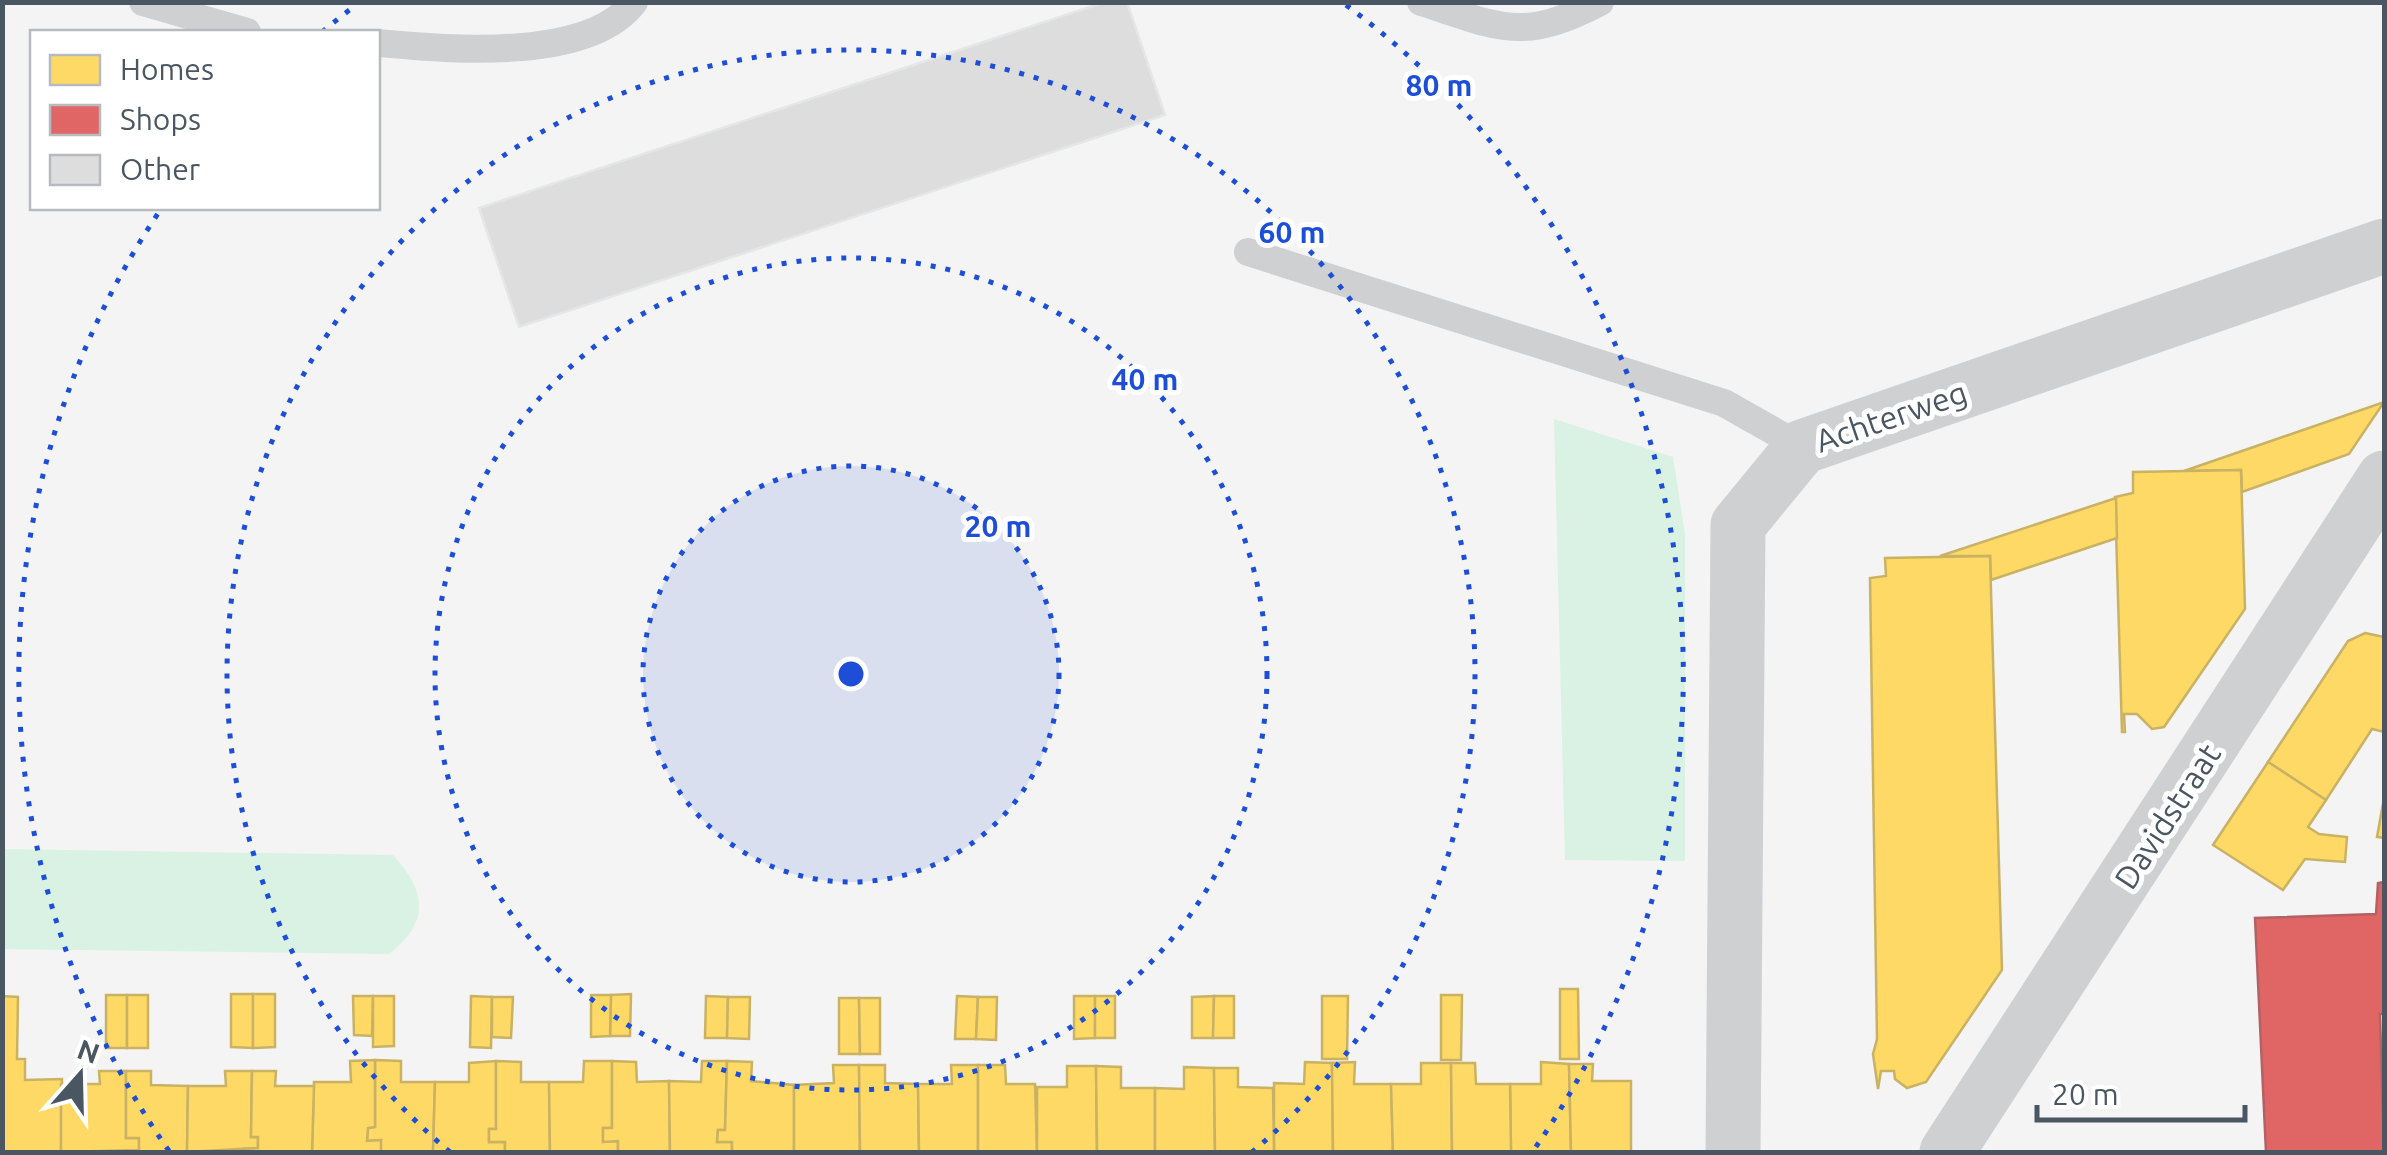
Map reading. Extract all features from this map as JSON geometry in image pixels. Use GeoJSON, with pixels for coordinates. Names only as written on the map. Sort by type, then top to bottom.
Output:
{"type":"FeatureCollection","features":[{"type":"Feature","properties":{"kind":"street","name":"Achterweg"},"geometry":{"type":"LineString","coordinates":[[1733,1152],[1738,525],[1802,446],[2384,246]]}},
{"type":"Feature","properties":{"kind":"street","name":"Davidstraat"},"geometry":{"type":"LineString","coordinates":[[1947,1152],[2384,478]]}},
{"type":"Feature","properties":{"kind":"lane"},"geometry":{"type":"LineString","coordinates":[[143,2],[240,30]]}},
{"type":"Feature","properties":{"kind":"lane"},"geometry":{"type":"LineString","coordinates":[[380,44],[433,48],[557,44],[622,18],[634,2]]}},
{"type":"Feature","properties":{"kind":"lane"},"geometry":{"type":"LineString","coordinates":[[1420,2],[1506,29],[1557,25],[1600,2]]}},
{"type":"Feature","properties":{"kind":"lane"},"geometry":{"type":"LineString","coordinates":[[1248,252],[1724,403],[1802,446]]}},
{"type":"Feature","properties":{"kind":"green space"},"geometry":{"type":"Polygon","coordinates":[[[1554,419],[1673,457],[1685,534],[1685,861],[1565,860],[1554,419]]]}},
{"type":"Feature","properties":{"kind":"green space"},"geometry":{"type":"Polygon","coordinates":[[[3,849],[393,855],[412,882],[419,906],[412,930],[389,954],[3,949],[3,849]]]}},
{"type":"Feature","properties":{"kind":"building: Homes"},"geometry":{"type":"Polygon","coordinates":[[[2384,402],[2349,454],[2242,492],[2241,470],[2184,471],[2384,402]]]}},
{"type":"Feature","properties":{"kind":"building: Homes"},"geometry":{"type":"Polygon","coordinates":[[[2241,470],[2245,609],[2164,727],[2152,729],[2137,714],[2124,714],[2122,732],[2115,497],[2133,493],[2133,472],[2241,470]]]}},
{"type":"Feature","properties":{"kind":"building: Homes"},"geometry":{"type":"Polygon","coordinates":[[[2116,498],[2117,538],[1991,580],[1990,556],[1940,556],[2116,498]]]}},
{"type":"Feature","properties":{"kind":"building: Homes"},"geometry":{"type":"Polygon","coordinates":[[[1990,556],[2002,970],[1926,1082],[1907,1088],[1895,1079],[1894,1071],[1881,1071],[1878,1089],[1873,1054],[1877,1039],[1870,578],[1886,576],[1885,558],[1990,556]]]}},
{"type":"Feature","properties":{"kind":"building: Homes"},"geometry":{"type":"Polygon","coordinates":[[[2365,633],[2384,637],[2384,732],[2372,729],[2326,800],[2268,762],[2348,641],[2365,633]]]}},
{"type":"Feature","properties":{"kind":"building: Homes"},"geometry":{"type":"Polygon","coordinates":[[[2268,762],[2326,800],[2308,827],[2319,834],[2347,837],[2345,862],[2305,859],[2283,890],[2213,845],[2268,762]]]}},
{"type":"Feature","properties":{"kind":"building: Homes"},"geometry":{"type":"Polygon","coordinates":[[[2384,798],[2384,838],[2377,837],[2384,798]]]}},
{"type":"Feature","properties":{"kind":"building: Homes"},"geometry":{"type":"Polygon","coordinates":[[[1560,989],[1578,989],[1579,1059],[1560,1059],[1560,989]]]}},
{"type":"Feature","properties":{"kind":"building: Homes"},"geometry":{"type":"Polygon","coordinates":[[[231,994],[253,994],[253,1048],[231,1047],[231,994]]]}},
{"type":"Feature","properties":{"kind":"building: Homes"},"geometry":{"type":"Polygon","coordinates":[[[253,994],[275,994],[275,1047],[253,1048],[253,994]]]}},
{"type":"Feature","properties":{"kind":"building: Homes"},"geometry":{"type":"Polygon","coordinates":[[[631,994],[630,1036],[610,1036],[611,995],[631,994]]]}},
{"type":"Feature","properties":{"kind":"building: Homes"},"geometry":{"type":"Polygon","coordinates":[[[106,995],[127,995],[127,1048],[106,1048],[106,995]]]}},
{"type":"Feature","properties":{"kind":"building: Homes"},"geometry":{"type":"Polygon","coordinates":[[[127,995],[148,995],[148,1048],[127,1048],[127,995]]]}},
{"type":"Feature","properties":{"kind":"building: Homes"},"geometry":{"type":"Polygon","coordinates":[[[591,995],[611,995],[610,1036],[591,1037],[591,995]]]}},
{"type":"Feature","properties":{"kind":"building: Homes"},"geometry":{"type":"Polygon","coordinates":[[[1441,995],[1462,995],[1461,1060],[1441,1060],[1441,995]]]}},
{"type":"Feature","properties":{"kind":"building: Homes"},"geometry":{"type":"Polygon","coordinates":[[[2,996],[18,997],[17,1059],[25,1059],[25,1080],[62,1079],[61,1152],[3,1152],[2,996]]]}},
{"type":"Feature","properties":{"kind":"building: Homes"},"geometry":{"type":"Polygon","coordinates":[[[353,996],[373,996],[372,1036],[354,1035],[353,996]]]}},
{"type":"Feature","properties":{"kind":"building: Homes"},"geometry":{"type":"Polygon","coordinates":[[[373,996],[394,996],[394,1046],[373,1047],[373,996]]]}},
{"type":"Feature","properties":{"kind":"building: Homes"},"geometry":{"type":"Polygon","coordinates":[[[471,996],[492,997],[491,1048],[470,1047],[471,996]]]}},
{"type":"Feature","properties":{"kind":"building: Homes"},"geometry":{"type":"Polygon","coordinates":[[[706,996],[728,997],[727,1038],[705,1038],[706,996]]]}},
{"type":"Feature","properties":{"kind":"building: Homes"},"geometry":{"type":"Polygon","coordinates":[[[957,996],[978,997],[976,1039],[955,1039],[957,996]]]}},
{"type":"Feature","properties":{"kind":"building: Homes"},"geometry":{"type":"Polygon","coordinates":[[[1074,996],[1095,996],[1095,1038],[1074,1039],[1074,996]]]}},
{"type":"Feature","properties":{"kind":"building: Homes"},"geometry":{"type":"Polygon","coordinates":[[[1095,996],[1115,996],[1115,1038],[1095,1038],[1095,996]]]}},
{"type":"Feature","properties":{"kind":"building: Homes"},"geometry":{"type":"Polygon","coordinates":[[[1214,996],[1213,1038],[1192,1038],[1192,997],[1214,996]]]}},
{"type":"Feature","properties":{"kind":"building: Homes"},"geometry":{"type":"Polygon","coordinates":[[[1214,996],[1234,996],[1234,1038],[1213,1038],[1214,996]]]}},
{"type":"Feature","properties":{"kind":"building: Homes"},"geometry":{"type":"Polygon","coordinates":[[[1322,996],[1348,996],[1347,1059],[1322,1059],[1322,996]]]}},
{"type":"Feature","properties":{"kind":"building: Homes"},"geometry":{"type":"Polygon","coordinates":[[[492,997],[513,997],[511,1038],[492,1037],[492,997]]]}},
{"type":"Feature","properties":{"kind":"building: Homes"},"geometry":{"type":"Polygon","coordinates":[[[728,997],[750,997],[749,1039],[727,1038],[728,997]]]}},
{"type":"Feature","properties":{"kind":"building: Homes"},"geometry":{"type":"Polygon","coordinates":[[[978,997],[997,997],[996,1040],[976,1039],[978,997]]]}},
{"type":"Feature","properties":{"kind":"building: Homes"},"geometry":{"type":"Polygon","coordinates":[[[839,998],[859,998],[860,1054],[839,1054],[839,998]]]}},
{"type":"Feature","properties":{"kind":"building: Homes"},"geometry":{"type":"Polygon","coordinates":[[[859,998],[880,998],[880,1054],[860,1054],[859,998]]]}},
{"type":"Feature","properties":{"kind":"building: Homes"},"geometry":{"type":"Polygon","coordinates":[[[375,1060],[401,1061],[401,1082],[435,1082],[433,1152],[380,1152],[381,1140],[367,1141],[368,1128],[375,1127],[375,1060]]]}},
{"type":"Feature","properties":{"kind":"building: Homes"},"geometry":{"type":"Polygon","coordinates":[[[375,1060],[375,1127],[368,1128],[367,1141],[381,1140],[381,1152],[312,1152],[314,1082],[351,1082],[350,1061],[375,1060]]]}},
{"type":"Feature","properties":{"kind":"building: Homes"},"geometry":{"type":"Polygon","coordinates":[[[496,1061],[496,1129],[489,1129],[489,1142],[505,1142],[505,1152],[433,1152],[435,1082],[469,1082],[469,1063],[496,1061]]]}},
{"type":"Feature","properties":{"kind":"building: Homes"},"geometry":{"type":"Polygon","coordinates":[[[496,1061],[521,1062],[521,1082],[549,1082],[550,1152],[505,1152],[505,1142],[489,1142],[489,1129],[496,1129],[496,1061]]]}},
{"type":"Feature","properties":{"kind":"building: Homes"},"geometry":{"type":"Polygon","coordinates":[[[584,1061],[612,1061],[612,1128],[603,1128],[603,1142],[618,1141],[618,1152],[550,1152],[549,1082],[583,1082],[584,1061]]]}},
{"type":"Feature","properties":{"kind":"building: Homes"},"geometry":{"type":"Polygon","coordinates":[[[612,1061],[636,1062],[637,1082],[669,1081],[670,1152],[618,1152],[618,1141],[603,1142],[603,1128],[612,1128],[612,1061]]]}},
{"type":"Feature","properties":{"kind":"building: Homes"},"geometry":{"type":"Polygon","coordinates":[[[702,1061],[727,1061],[725,1130],[718,1130],[717,1142],[732,1142],[732,1152],[670,1152],[669,1081],[701,1082],[702,1061]]]}},
{"type":"Feature","properties":{"kind":"building: Homes"},"geometry":{"type":"Polygon","coordinates":[[[727,1061],[752,1062],[751,1081],[794,1085],[794,1152],[732,1152],[732,1142],[717,1142],[718,1130],[725,1130],[727,1061]]]}},
{"type":"Feature","properties":{"kind":"building: Homes"},"geometry":{"type":"Polygon","coordinates":[[[1305,1062],[1332,1063],[1333,1152],[1274,1152],[1274,1083],[1304,1084],[1305,1062]]]}},
{"type":"Feature","properties":{"kind":"building: Homes"},"geometry":{"type":"Polygon","coordinates":[[[1355,1062],[1354,1084],[1391,1084],[1393,1152],[1333,1152],[1332,1063],[1355,1062]]]}},
{"type":"Feature","properties":{"kind":"building: Homes"},"geometry":{"type":"Polygon","coordinates":[[[1541,1062],[1569,1064],[1571,1152],[1511,1152],[1510,1084],[1541,1084],[1541,1062]]]}},
{"type":"Feature","properties":{"kind":"building: Homes"},"geometry":{"type":"Polygon","coordinates":[[[1421,1063],[1451,1063],[1452,1152],[1393,1152],[1391,1084],[1421,1084],[1421,1063]]]}},
{"type":"Feature","properties":{"kind":"building: Homes"},"geometry":{"type":"Polygon","coordinates":[[[1451,1063],[1475,1063],[1476,1084],[1510,1084],[1511,1152],[1452,1152],[1451,1063]]]}},
{"type":"Feature","properties":{"kind":"building: Homes"},"geometry":{"type":"Polygon","coordinates":[[[1569,1064],[1593,1064],[1592,1081],[1631,1081],[1631,1152],[1571,1152],[1569,1064]]]}},
{"type":"Feature","properties":{"kind":"building: Homes"},"geometry":{"type":"Polygon","coordinates":[[[833,1065],[859,1065],[860,1152],[794,1152],[794,1085],[834,1083],[833,1065]]]}},
{"type":"Feature","properties":{"kind":"building: Homes"},"geometry":{"type":"Polygon","coordinates":[[[859,1065],[885,1065],[885,1083],[918,1084],[919,1152],[860,1152],[859,1065]]]}},
{"type":"Feature","properties":{"kind":"building: Homes"},"geometry":{"type":"Polygon","coordinates":[[[951,1065],[978,1065],[978,1152],[919,1152],[918,1084],[952,1084],[951,1065]]]}},
{"type":"Feature","properties":{"kind":"building: Homes"},"geometry":{"type":"Polygon","coordinates":[[[978,1065],[1005,1065],[1006,1084],[1035,1084],[1037,1152],[978,1152],[978,1065]]]}},
{"type":"Feature","properties":{"kind":"building: Homes"},"geometry":{"type":"Polygon","coordinates":[[[1067,1066],[1096,1066],[1097,1152],[1037,1152],[1037,1087],[1067,1087],[1067,1066]]]}},
{"type":"Feature","properties":{"kind":"building: Homes"},"geometry":{"type":"Polygon","coordinates":[[[1096,1066],[1121,1067],[1121,1088],[1155,1088],[1155,1152],[1097,1152],[1096,1066]]]}},
{"type":"Feature","properties":{"kind":"building: Homes"},"geometry":{"type":"Polygon","coordinates":[[[1184,1067],[1214,1068],[1215,1152],[1155,1152],[1155,1088],[1184,1089],[1184,1067]]]}},
{"type":"Feature","properties":{"kind":"building: Homes"},"geometry":{"type":"Polygon","coordinates":[[[1214,1068],[1238,1068],[1238,1087],[1273,1088],[1274,1152],[1215,1152],[1214,1068]]]}},
{"type":"Feature","properties":{"kind":"building: Homes"},"geometry":{"type":"Polygon","coordinates":[[[99,1071],[126,1071],[126,1138],[139,1138],[139,1150],[61,1152],[61,1084],[100,1084],[99,1071]]]}},
{"type":"Feature","properties":{"kind":"building: Homes"},"geometry":{"type":"Polygon","coordinates":[[[126,1071],[151,1071],[151,1085],[188,1086],[187,1152],[124,1152],[139,1150],[139,1138],[126,1138],[126,1071]]]}},
{"type":"Feature","properties":{"kind":"building: Homes"},"geometry":{"type":"Polygon","coordinates":[[[225,1071],[252,1071],[251,1137],[258,1137],[258,1148],[187,1152],[188,1086],[226,1086],[225,1071]]]}},
{"type":"Feature","properties":{"kind":"building: Homes"},"geometry":{"type":"Polygon","coordinates":[[[252,1071],[276,1071],[275,1086],[314,1086],[312,1152],[243,1152],[258,1148],[258,1137],[251,1137],[252,1071]]]}},
{"type":"Feature","properties":{"kind":"building: Shops"},"geometry":{"type":"Polygon","coordinates":[[[2384,882],[2384,1014],[2380,1014],[2384,1152],[2266,1152],[2255,918],[2376,914],[2378,883],[2384,882]]]}},
{"type":"Feature","properties":{"kind":"building: Other"},"geometry":{"type":"Polygon","coordinates":[[[1105,2],[1127,2],[1165,115],[519,327],[479,208],[1105,2]]]}}]}
